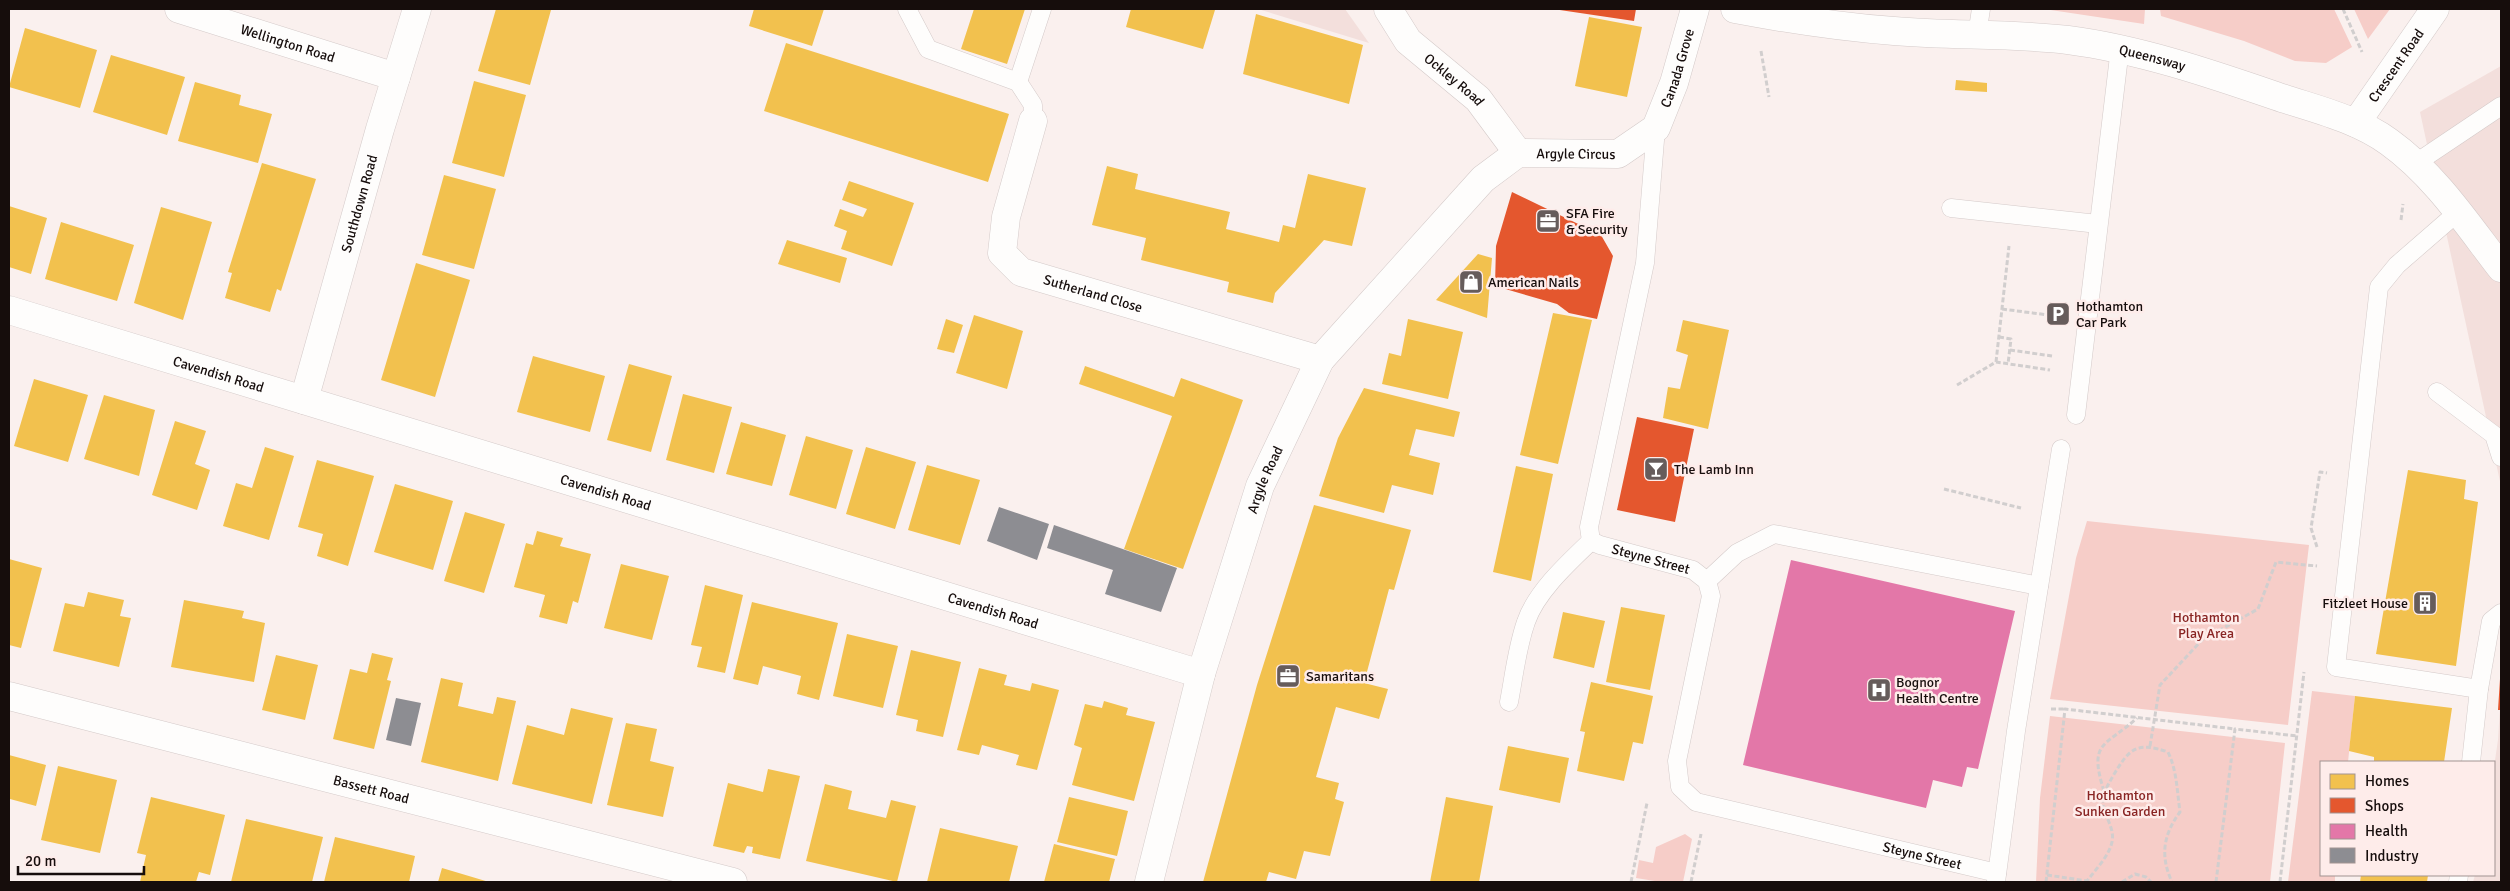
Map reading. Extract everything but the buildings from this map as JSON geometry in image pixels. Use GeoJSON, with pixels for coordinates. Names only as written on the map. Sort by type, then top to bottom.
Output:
{"type":"FeatureCollection","features":[{"type":"Feature","properties":{"kind":"street","name":"Wellington Road"},"geometry":{"type":"LineString","coordinates":[[179,9],[396,77]]}},
{"type":"Feature","properties":{"kind":"street","name":"Southdown Road"},"geometry":{"type":"LineString","coordinates":[[304,400],[417,9]]}},
{"type":"Feature","properties":{"kind":"street","name":"Ockley Road"},"geometry":{"type":"LineString","coordinates":[[1388,9],[1408,41],[1478,99],[1518,153]]}},
{"type":"Feature","properties":{"kind":"street","name":"Canada Grove"},"geometry":{"type":"LineString","coordinates":[[1656,128],[1674,83],[1695,9]]}},
{"type":"Feature","properties":{"kind":"street","name":"Queensway"},"geometry":{"type":"LineString","coordinates":[[1735,9],[1894,31],[2066,40],[2120,48],[2239,83],[2356,123],[2388,141],[2416,163],[2458,212],[2501,268]]}},
{"type":"Feature","properties":{"kind":"street","name":"Crescent Road"},"geometry":{"type":"LineString","coordinates":[[2356,123],[2435,9]]}},
{"type":"Feature","properties":{"kind":"street","name":"Sutherland Close"},"geometry":{"type":"LineString","coordinates":[[1033,121],[1006,217],[1002,252],[1020,272],[1320,360]]}},
{"type":"Feature","properties":{"kind":"street","name":"Argyle Circus"},"geometry":{"type":"LineString","coordinates":[[1518,153],[1618,154],[1656,128]]}},
{"type":"Feature","properties":{"kind":"street","name":"Argyle Road"},"geometry":{"type":"LineString","coordinates":[[1149,882],[1201,674],[1260,486],[1320,360],[1483,179],[1518,153]]}},
{"type":"Feature","properties":{"kind":"street","name":"Cavendish Road"},"geometry":{"type":"LineString","coordinates":[[9,310],[1201,674]]}},
{"type":"Feature","properties":{"kind":"street","name":"Bassett Road"},"geometry":{"type":"LineString","coordinates":[[9,696],[733,882]]}},
{"type":"Feature","properties":{"kind":"lane"},"geometry":{"type":"LineString","coordinates":[[907,9],[928,49],[1018,82],[1033,105],[1033,121]]}},
{"type":"Feature","properties":{"kind":"lane"},"geometry":{"type":"LineString","coordinates":[[1018,82],[1042,9]]}},
{"type":"Feature","properties":{"kind":"lane"},"geometry":{"type":"LineString","coordinates":[[1977,35],[1981,9]]}},
{"type":"Feature","properties":{"kind":"lane"},"geometry":{"type":"LineString","coordinates":[[2076,415],[2120,48]]}},
{"type":"Feature","properties":{"kind":"lane"},"geometry":{"type":"LineString","coordinates":[[2416,163],[2501,106]]}},
{"type":"Feature","properties":{"kind":"lane"},"geometry":{"type":"LineString","coordinates":[[1509,702],[1526,621],[1545,589],[1561,570],[1591,541],[1590,527],[1645,263],[1656,128]]}},
{"type":"Feature","properties":{"kind":"lane"},"geometry":{"type":"LineString","coordinates":[[1951,208],[2098,224]]}},
{"type":"Feature","properties":{"kind":"lane"},"geometry":{"type":"LineString","coordinates":[[2458,212],[2397,265],[2379,287],[2336,667],[2479,688]]}},
{"type":"Feature","properties":{"kind":"lane"},"geometry":{"type":"LineString","coordinates":[[2437,392],[2494,435],[2501,457]]}},
{"type":"Feature","properties":{"kind":"lane","name":"Steyne Street"},"geometry":{"type":"LineString","coordinates":[[1591,541],[1693,570],[1707,581],[1710,596],[1677,761],[1680,787],[1696,802],[1996,878],[2016,731],[2061,449]]}},
{"type":"Feature","properties":{"kind":"lane"},"geometry":{"type":"LineString","coordinates":[[1707,581],[1737,553],[1774,534],[2040,586]]}},
{"type":"Feature","properties":{"kind":"lane"},"geometry":{"type":"LineString","coordinates":[[2471,761],[2479,688],[2492,621],[2501,614]]}},
{"type":"Feature","properties":{"kind":"path"},"geometry":{"type":"LineString","coordinates":[[1761,55],[1769,97]]}},
{"type":"Feature","properties":{"kind":"path"},"geometry":{"type":"LineString","coordinates":[[1996,362],[2009,242]]}},
{"type":"Feature","properties":{"kind":"path"},"geometry":{"type":"LineString","coordinates":[[2002,309],[2087,319]]}},
{"type":"Feature","properties":{"kind":"path"},"geometry":{"type":"LineString","coordinates":[[1999,337],[2011,339],[2008,364]]}},
{"type":"Feature","properties":{"kind":"path"},"geometry":{"type":"LineString","coordinates":[[2010,350],[2081,367]]}},
{"type":"Feature","properties":{"kind":"path"},"geometry":{"type":"LineString","coordinates":[[1957,385],[1996,362],[2081,367]]}},
{"type":"Feature","properties":{"kind":"path"},"geometry":{"type":"LineString","coordinates":[[1944,488],[2051,516]]}},
{"type":"Feature","properties":{"kind":"path"},"geometry":{"type":"LineString","coordinates":[[2150,746],[2160,685],[2202,640],[2258,609],[2276,562],[2317,566]]}},
{"type":"Feature","properties":{"kind":"path"},"geometry":{"type":"LineString","coordinates":[[2046,882],[2065,709],[2297,736],[2280,882]]}},
{"type":"Feature","properties":{"kind":"path"},"geometry":{"type":"LineString","coordinates":[[2047,874],[2088,882],[2107,855],[2113,841],[2112,829],[2103,805],[2104,791],[2098,771],[2097,756],[2112,736],[2125,729],[2138,718]]}},
{"type":"Feature","properties":{"kind":"path"},"geometry":{"type":"LineString","coordinates":[[2216,882],[2235,729]]}},
{"type":"Feature","properties":{"kind":"path"},"geometry":{"type":"LineString","coordinates":[[2104,791],[2126,756],[2137,749],[2150,746],[2168,752],[2175,766],[2180,812],[2172,823],[2163,853],[2165,867],[2172,882]]}},
{"type":"Feature","properties":{"kind":"path"},"geometry":{"type":"LineString","coordinates":[[1631,882],[1647,803]]}},
{"type":"Feature","properties":{"kind":"path"},"geometry":{"type":"LineString","coordinates":[[1691,882],[1707,804]]}},
{"type":"Feature","properties":{"kind":"path"},"geometry":{"type":"LineString","coordinates":[[2122,882],[2135,874],[2146,877],[2151,882]]}},
{"type":"Feature","properties":{"kind":"shaded area"},"geometry":{"type":"Polygon","coordinates":[[[1258,9],[1345,9],[1369,43],[1258,9]]]}},
{"type":"Feature","properties":{"kind":"shaded area"},"geometry":{"type":"Polygon","coordinates":[[[2501,66],[2501,486],[2420,112],[2501,66]]]}},
{"type":"Feature","properties":{"kind":"shaded area"},"geometry":{"type":"Polygon","coordinates":[[[2501,692],[2501,882],[2473,882],[2475,876],[2495,876],[2495,761],[2501,692]]]}},
{"type":"Feature","properties":{"kind":"green space"},"geometry":{"type":"Polygon","coordinates":[[[2044,9],[2145,9],[2144,24],[2044,9]]]}},
{"type":"Feature","properties":{"kind":"green space"},"geometry":{"type":"Polygon","coordinates":[[[2160,9],[2334,9],[2352,47],[2326,63],[2295,61],[2244,41],[2161,16],[2160,9]]]}},
{"type":"Feature","properties":{"kind":"green space"},"geometry":{"type":"Polygon","coordinates":[[[2354,9],[2390,9],[2368,39],[2354,9]]]}},
{"type":"Feature","properties":{"kind":"green space","name":"Hothamton Play Area"},"geometry":{"type":"Polygon","coordinates":[[[2087,521],[2309,545],[2288,725],[2050,699],[2076,558],[2087,521]]]}},
{"type":"Feature","properties":{"kind":"green space"},"geometry":{"type":"Polygon","coordinates":[[[2312,691],[2355,696],[2348,761],[2320,761],[2320,876],[2335,876],[2335,882],[2288,882],[2312,691]]]}},
{"type":"Feature","properties":{"kind":"green space","name":"Hothamton Sunken Garden"},"geometry":{"type":"Polygon","coordinates":[[[2050,716],[2285,743],[2270,882],[2036,882],[2040,798],[2050,716]]]}},
{"type":"Feature","properties":{"kind":"green space"},"geometry":{"type":"Polygon","coordinates":[[[1685,834],[1692,839],[1683,882],[1661,882],[1636,878],[1639,860],[1653,863],[1656,847],[1685,834]]]}},
{"type":"Feature","properties":{"kind":"place","name":"SFA Fire & Security"},"geometry":{"type":"Point","coordinates":[1548,221]}},
{"type":"Feature","properties":{"kind":"place","name":"American Nails"},"geometry":{"type":"Point","coordinates":[1471,282]}},
{"type":"Feature","properties":{"kind":"place","name":"Hothamton Car Park"},"geometry":{"type":"Point","coordinates":[2058,314]}},
{"type":"Feature","properties":{"kind":"place","name":"The Lamb Inn"},"geometry":{"type":"Point","coordinates":[1656,469]}},
{"type":"Feature","properties":{"kind":"place","name":"Fitzleet House"},"geometry":{"type":"Point","coordinates":[2425,603]}},
{"type":"Feature","properties":{"kind":"place","name":"Samaritans"},"geometry":{"type":"Point","coordinates":[1288,676]}},
{"type":"Feature","properties":{"kind":"place","name":"Bognor Health Centre"},"geometry":{"type":"Point","coordinates":[1879,690]}}]}
